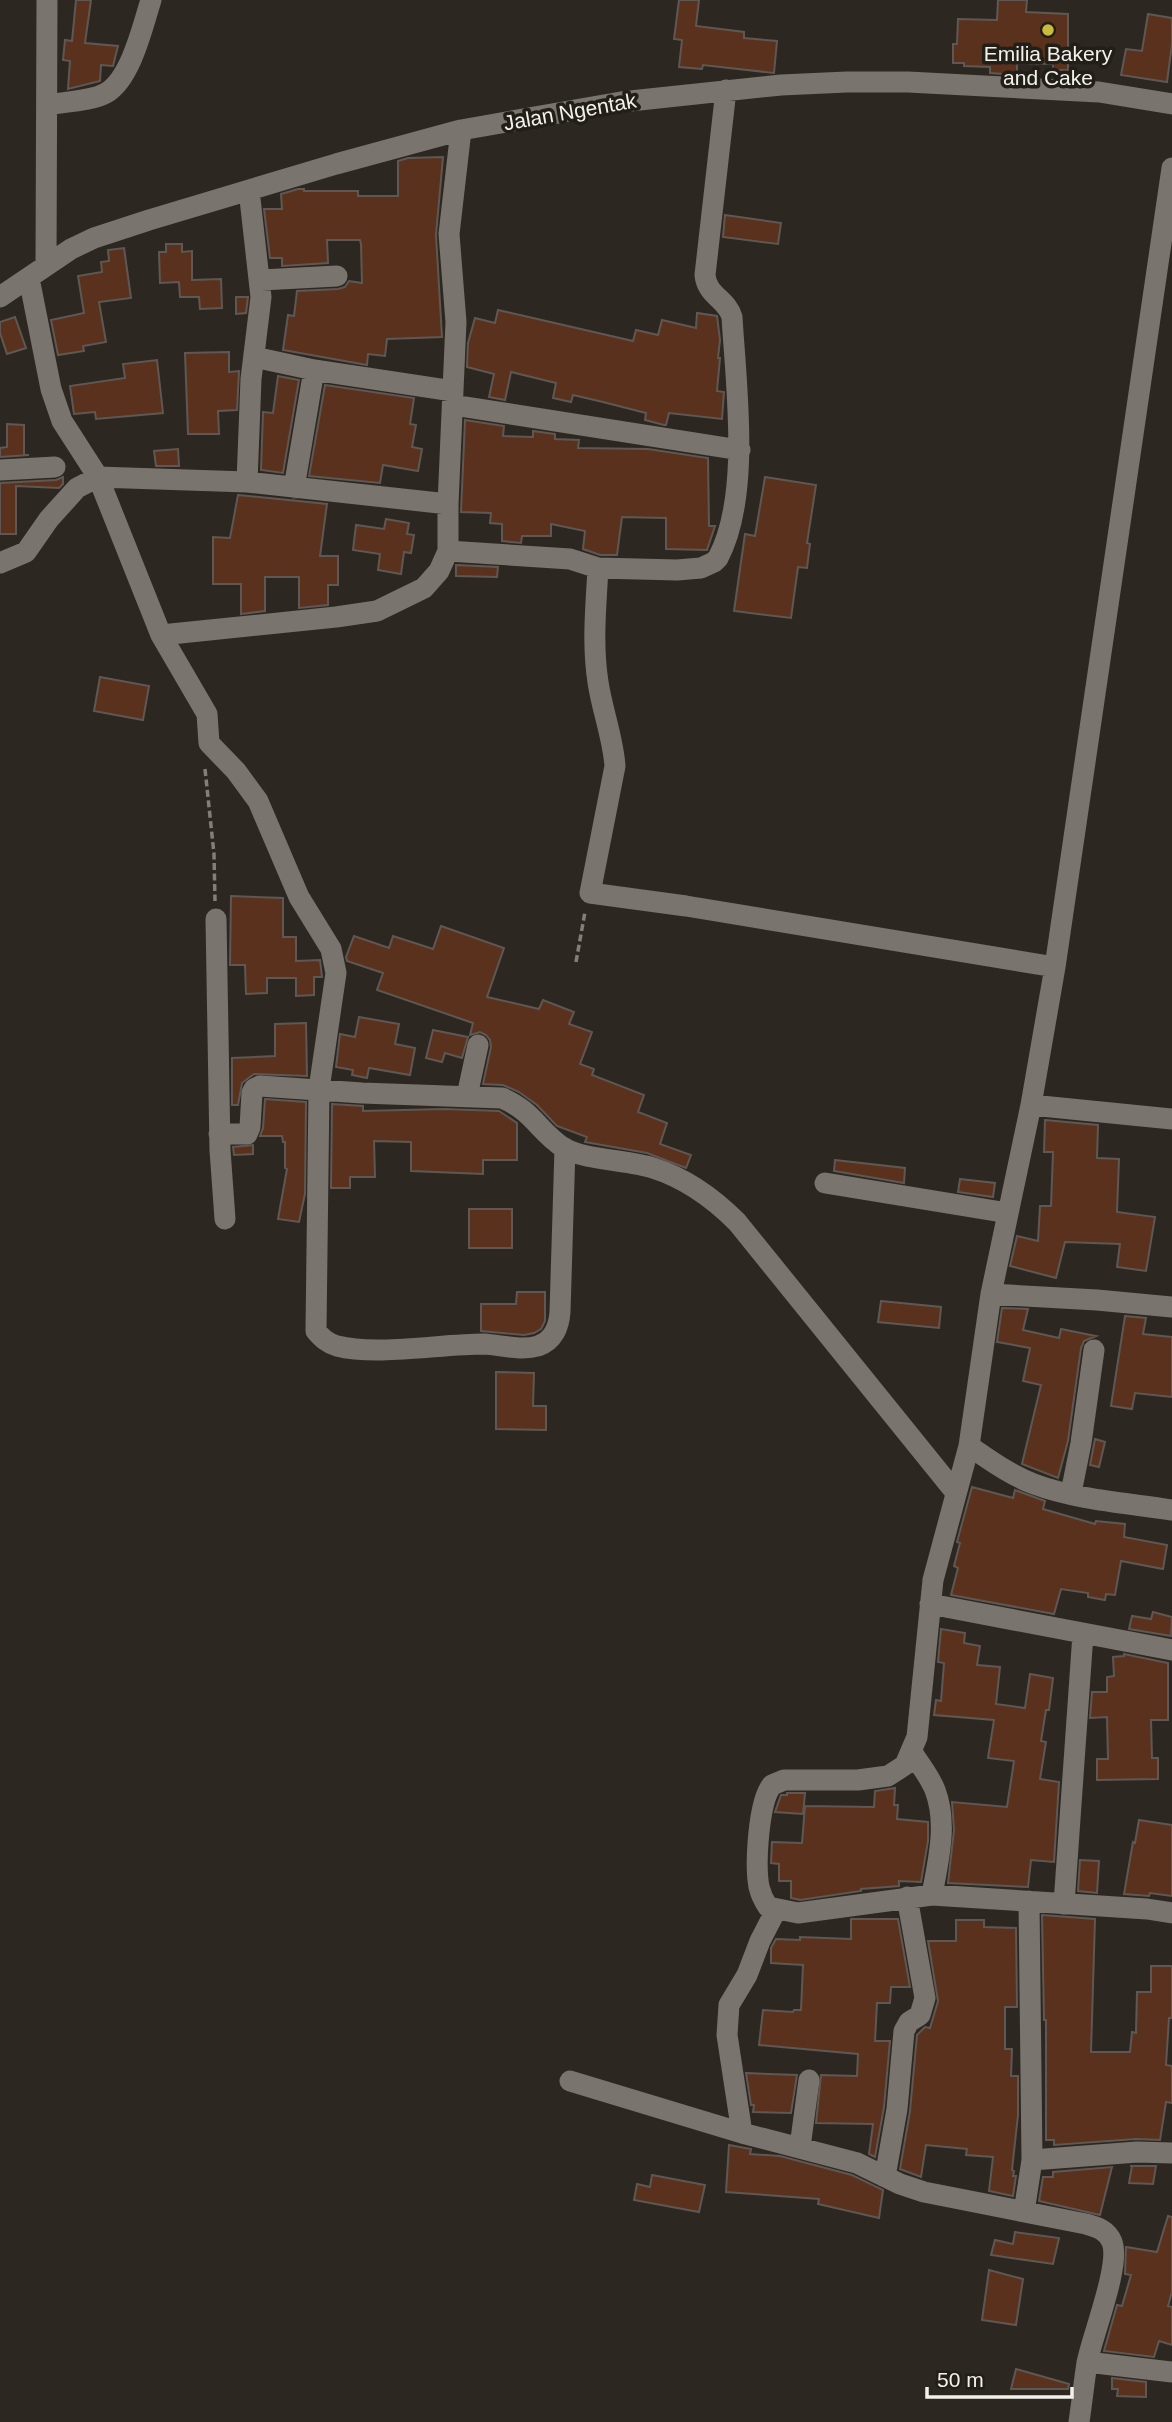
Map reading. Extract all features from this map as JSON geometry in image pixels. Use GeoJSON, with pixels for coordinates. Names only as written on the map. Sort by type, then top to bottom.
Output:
{"type":"FeatureCollection","features":[{"type":"Feature","properties":{"kind":"street"},"geometry":{"type":"LineString","coordinates":[[46,265],[47,0]]}},
{"type":"Feature","properties":{"kind":"street"},"geometry":{"type":"LineString","coordinates":[[47,105],[106,94],[113,88],[131,60],[143,32],[150,0]]}},
{"type":"Feature","properties":{"kind":"street","name":"Jalan Ngentak"},"geometry":{"type":"LineString","coordinates":[[0,297],[71,249],[94,238],[461,130],[621,102],[726,90],[847,82],[908,82],[1099,92],[1172,104]]}},
{"type":"Feature","properties":{"kind":"street"},"geometry":{"type":"LineString","coordinates":[[448,551],[570,559],[598,568],[677,570],[701,568],[714,562],[720,553],[730,520],[740,450],[732,317],[730,311],[710,291],[705,275],[726,90]]}},
{"type":"Feature","properties":{"kind":"street"},"geometry":{"type":"LineString","coordinates":[[160,635],[377,611],[424,588],[439,571],[448,551],[456,322],[449,234],[461,130]]}},
{"type":"Feature","properties":{"kind":"street"},"geometry":{"type":"LineString","coordinates":[[1172,168],[1055,967],[1031,1105],[991,1294],[968,1448],[937,1560],[930,1604],[920,1718],[912,1752],[905,1765],[888,1776],[858,1780],[784,1780],[772,1785],[764,1802],[758,1880],[768,1907],[798,1913],[932,1895],[1147,1909],[1172,1913]]}},
{"type":"Feature","properties":{"kind":"street"},"geometry":{"type":"LineString","coordinates":[[247,482],[249,409],[261,313],[261,280],[250,190]]}},
{"type":"Feature","properties":{"kind":"street"},"geometry":{"type":"LineString","coordinates":[[261,280],[337,276]]}},
{"type":"Feature","properties":{"kind":"street"},"geometry":{"type":"LineString","coordinates":[[29,278],[51,389],[89,481],[208,731],[254,794],[299,897],[331,949],[336,973],[319,1089],[316,1331],[326,1342],[362,1349],[485,1344],[529,1347],[547,1341],[559,1322],[565,1148]]}},
{"type":"Feature","properties":{"kind":"street"},"geometry":{"type":"LineString","coordinates":[[254,357],[453,398],[740,450]]}},
{"type":"Feature","properties":{"kind":"street"},"geometry":{"type":"LineString","coordinates":[[294,488],[314,370]]}},
{"type":"Feature","properties":{"kind":"street"},"geometry":{"type":"LineString","coordinates":[[0,470],[55,467]]}},
{"type":"Feature","properties":{"kind":"street"},"geometry":{"type":"LineString","coordinates":[[0,563],[26,552],[50,519],[89,481],[247,482],[448,504]]}},
{"type":"Feature","properties":{"kind":"street"},"geometry":{"type":"LineString","coordinates":[[598,568],[595,660],[614,750],[614,766],[590,893],[686,906],[1055,967]]}},
{"type":"Feature","properties":{"kind":"street"},"geometry":{"type":"LineString","coordinates":[[216,919],[219,1134],[225,1219]]}},
{"type":"Feature","properties":{"kind":"street"},"geometry":{"type":"LineString","coordinates":[[467,1097],[478,1045]]}},
{"type":"Feature","properties":{"kind":"street"},"geometry":{"type":"LineString","coordinates":[[219,1134],[248,1132],[252,1093],[256,1087],[502,1098],[519,1105],[565,1148],[652,1167],[692,1185],[737,1222],[958,1487]]}},
{"type":"Feature","properties":{"kind":"street"},"geometry":{"type":"LineString","coordinates":[[1031,1105],[1172,1119]]}},
{"type":"Feature","properties":{"kind":"street"},"geometry":{"type":"LineString","coordinates":[[825,1183],[1008,1213]]}},
{"type":"Feature","properties":{"kind":"street"},"geometry":{"type":"LineString","coordinates":[[991,1294],[1172,1307]]}},
{"type":"Feature","properties":{"kind":"street"},"geometry":{"type":"LineString","coordinates":[[1071,1493],[1094,1350]]}},
{"type":"Feature","properties":{"kind":"street"},"geometry":{"type":"LineString","coordinates":[[968,1448],[1034,1484],[1172,1510]]}},
{"type":"Feature","properties":{"kind":"street"},"geometry":{"type":"LineString","coordinates":[[930,1604],[1172,1650]]}},
{"type":"Feature","properties":{"kind":"street"},"geometry":{"type":"LineString","coordinates":[[1064,1904],[1083,1634]]}},
{"type":"Feature","properties":{"kind":"street"},"geometry":{"type":"LineString","coordinates":[[912,1752],[935,1789],[940,1806],[941,1846],[932,1895]]}},
{"type":"Feature","properties":{"kind":"street"},"geometry":{"type":"LineString","coordinates":[[885,2177],[897,2109],[904,2031],[909,2022],[920,2015],[925,1998],[907,1897]]}},
{"type":"Feature","properties":{"kind":"street"},"geometry":{"type":"LineString","coordinates":[[1024,2212],[1032,2160],[1029,1901]]}},
{"type":"Feature","properties":{"kind":"street"},"geometry":{"type":"LineString","coordinates":[[742,2133],[727,2035],[729,2006],[747,1975],[776,1910]]}},
{"type":"Feature","properties":{"kind":"street"},"geometry":{"type":"LineString","coordinates":[[800,2147],[809,2080]]}},
{"type":"Feature","properties":{"kind":"street"},"geometry":{"type":"LineString","coordinates":[[570,2081],[742,2133],[857,2163],[924,2192],[1096,2227],[1105,2232],[1111,2240],[1113,2264],[1087,2362],[1079,2422]]}},
{"type":"Feature","properties":{"kind":"street"},"geometry":{"type":"LineString","coordinates":[[1032,2160],[1137,2152],[1172,2153]]}},
{"type":"Feature","properties":{"kind":"street"},"geometry":{"type":"LineString","coordinates":[[1087,2362],[1172,2372]]}},
{"type":"Feature","properties":{"kind":"path"},"geometry":{"type":"LineString","coordinates":[[208,731],[205,778],[215,854],[216,919]]}},
{"type":"Feature","properties":{"kind":"path"},"geometry":{"type":"LineString","coordinates":[[576,962],[590,893]]}},
{"type":"Feature","properties":{"kind":"building"},"geometry":{"type":"Polygon","coordinates":[[[76,0],[91,0],[85,43],[118,46],[113,66],[101,65],[100,81],[68,89],[70,61],[63,60],[65,40],[72,41],[76,0]]]}},
{"type":"Feature","properties":{"kind":"building"},"geometry":{"type":"Polygon","coordinates":[[[679,0],[699,0],[696,26],[744,32],[744,38],[777,41],[774,73],[703,65],[702,69],[679,67],[682,40],[674,39],[679,0]]]}},
{"type":"Feature","properties":{"kind":"building"},"geometry":{"type":"Polygon","coordinates":[[[998,0],[1027,0],[1026,12],[1068,14],[1068,70],[1053,70],[1053,64],[1017,63],[1017,75],[990,73],[990,67],[953,63],[953,44],[957,44],[958,19],[997,20],[998,0]]]}},
{"type":"Feature","properties":{"kind":"building"},"geometry":{"type":"Polygon","coordinates":[[[1148,14],[1172,18],[1167,82],[1121,75],[1126,49],[1142,51],[1148,14]]]}},
{"type":"Feature","properties":{"kind":"building"},"geometry":{"type":"Polygon","coordinates":[[[443,157],[436,235],[442,337],[387,339],[385,356],[368,354],[367,365],[283,350],[288,315],[294,316],[297,291],[338,289],[345,287],[349,281],[362,283],[361,244],[360,240],[327,240],[328,263],[282,266],[282,258],[270,258],[264,209],[282,209],[281,194],[298,189],[358,191],[358,196],[398,196],[398,161],[408,158],[443,157]]]}},
{"type":"Feature","properties":{"kind":"building"},"geometry":{"type":"Polygon","coordinates":[[[725,215],[781,223],[778,244],[723,237],[725,215]]]}},
{"type":"Feature","properties":{"kind":"building"},"geometry":{"type":"Polygon","coordinates":[[[166,244],[182,244],[182,252],[192,251],[192,280],[221,279],[222,308],[200,309],[199,297],[180,297],[179,282],[160,283],[159,252],[166,252],[166,244]]]}},
{"type":"Feature","properties":{"kind":"building"},"geometry":{"type":"Polygon","coordinates":[[[124,248],[131,298],[99,302],[106,342],[83,346],[84,351],[58,355],[51,320],[84,313],[78,276],[102,272],[101,262],[109,261],[108,250],[124,248]]]}},
{"type":"Feature","properties":{"kind":"building"},"geometry":{"type":"Polygon","coordinates":[[[236,297],[248,297],[246,313],[236,314],[236,297]]]}},
{"type":"Feature","properties":{"kind":"building"},"geometry":{"type":"Polygon","coordinates":[[[498,310],[633,341],[636,330],[658,335],[662,320],[696,328],[697,313],[717,316],[720,358],[717,391],[724,392],[722,419],[669,413],[664,425],[645,420],[646,413],[603,402],[573,395],[571,402],[553,398],[556,383],[511,372],[505,400],[489,397],[494,374],[467,367],[468,343],[475,318],[495,323],[498,310]]]}},
{"type":"Feature","properties":{"kind":"building"},"geometry":{"type":"Polygon","coordinates":[[[15,317],[26,348],[7,354],[0,333],[0,322],[15,317]]]}},
{"type":"Feature","properties":{"kind":"building"},"geometry":{"type":"Polygon","coordinates":[[[229,352],[229,372],[239,371],[237,410],[218,411],[219,434],[188,434],[185,353],[229,352]]]}},
{"type":"Feature","properties":{"kind":"building"},"geometry":{"type":"Polygon","coordinates":[[[157,360],[163,413],[96,419],[95,412],[74,414],[70,386],[125,378],[123,364],[157,360]]]}},
{"type":"Feature","properties":{"kind":"building"},"geometry":{"type":"Polygon","coordinates":[[[278,376],[299,380],[283,473],[261,470],[263,412],[273,413],[278,376]]]}},
{"type":"Feature","properties":{"kind":"building"},"geometry":{"type":"Polygon","coordinates":[[[325,385],[414,398],[410,424],[416,425],[412,447],[422,449],[418,471],[383,465],[380,483],[309,476],[325,385]]]}},
{"type":"Feature","properties":{"kind":"building"},"geometry":{"type":"Polygon","coordinates":[[[465,420],[504,426],[503,436],[533,437],[533,431],[555,434],[555,439],[579,440],[578,448],[648,449],[708,458],[709,526],[715,526],[707,550],[666,549],[666,518],[622,517],[617,555],[600,555],[583,549],[585,531],[551,524],[551,536],[522,536],[521,543],[502,541],[502,524],[490,523],[491,513],[461,512],[465,420]]]}},
{"type":"Feature","properties":{"kind":"building"},"geometry":{"type":"Polygon","coordinates":[[[7,424],[24,425],[24,455],[29,455],[0,457],[0,448],[7,447],[7,424]]]}},
{"type":"Feature","properties":{"kind":"building"},"geometry":{"type":"Polygon","coordinates":[[[178,449],[179,466],[156,466],[154,451],[178,449]]]}},
{"type":"Feature","properties":{"kind":"building"},"geometry":{"type":"Polygon","coordinates":[[[63,477],[63,484],[59,488],[16,486],[16,534],[0,534],[0,483],[56,480],[63,477]]]}},
{"type":"Feature","properties":{"kind":"building"},"geometry":{"type":"Polygon","coordinates":[[[765,477],[816,485],[807,543],[810,544],[807,568],[798,567],[791,618],[734,611],[745,534],[755,536],[765,477]]]}},
{"type":"Feature","properties":{"kind":"building"},"geometry":{"type":"Polygon","coordinates":[[[238,495],[327,504],[320,556],[338,556],[338,585],[328,585],[328,605],[299,608],[299,577],[265,577],[265,611],[241,614],[241,584],[213,584],[213,537],[230,538],[238,495]]]}},
{"type":"Feature","properties":{"kind":"building"},"geometry":{"type":"Polygon","coordinates":[[[386,519],[409,523],[407,534],[414,535],[411,553],[404,552],[401,574],[378,570],[380,554],[353,550],[356,525],[384,529],[386,519]]]}},
{"type":"Feature","properties":{"kind":"building"},"geometry":{"type":"Polygon","coordinates":[[[456,565],[498,567],[497,577],[456,576],[456,565]]]}},
{"type":"Feature","properties":{"kind":"building"},"geometry":{"type":"Polygon","coordinates":[[[100,677],[149,686],[143,720],[94,711],[100,677]]]}},
{"type":"Feature","properties":{"kind":"building"},"geometry":{"type":"Polygon","coordinates":[[[231,896],[283,898],[283,937],[296,937],[296,961],[320,960],[322,977],[314,977],[314,995],[296,996],[296,978],[267,978],[267,993],[246,994],[245,965],[230,965],[231,896]]]}},
{"type":"Feature","properties":{"kind":"building"},"geometry":{"type":"Polygon","coordinates":[[[441,926],[504,948],[487,997],[539,1009],[543,1000],[574,1012],[569,1024],[592,1032],[580,1064],[594,1069],[592,1075],[644,1095],[638,1112],[667,1123],[660,1144],[691,1155],[686,1168],[647,1153],[585,1142],[587,1137],[557,1126],[537,1105],[519,1092],[503,1085],[483,1084],[490,1040],[480,1032],[470,1035],[473,1023],[377,990],[383,973],[347,961],[354,936],[389,948],[393,936],[433,949],[441,926]]]}},
{"type":"Feature","properties":{"kind":"building"},"geometry":{"type":"Polygon","coordinates":[[[359,1017],[399,1024],[395,1044],[415,1048],[410,1075],[369,1068],[367,1078],[352,1075],[353,1070],[336,1067],[340,1034],[355,1037],[359,1017]]]}},
{"type":"Feature","properties":{"kind":"building"},"geometry":{"type":"Polygon","coordinates":[[[306,1023],[307,1076],[254,1074],[242,1083],[238,1105],[232,1105],[232,1058],[275,1056],[275,1024],[306,1023]]]}},
{"type":"Feature","properties":{"kind":"building"},"geometry":{"type":"Polygon","coordinates":[[[433,1030],[468,1037],[462,1058],[445,1053],[442,1062],[426,1058],[433,1030]]]}},
{"type":"Feature","properties":{"kind":"building"},"geometry":{"type":"Polygon","coordinates":[[[265,1099],[306,1102],[305,1194],[299,1222],[278,1219],[287,1169],[285,1142],[282,1136],[260,1136],[265,1099]]]}},
{"type":"Feature","properties":{"kind":"building"},"geometry":{"type":"Polygon","coordinates":[[[332,1104],[363,1106],[363,1111],[499,1111],[517,1123],[517,1160],[483,1160],[483,1174],[411,1171],[411,1142],[374,1141],[375,1177],[350,1177],[350,1188],[331,1188],[332,1104]]]}},
{"type":"Feature","properties":{"kind":"building"},"geometry":{"type":"Polygon","coordinates":[[[1045,1120],[1098,1125],[1097,1158],[1119,1159],[1117,1212],[1155,1217],[1146,1271],[1117,1267],[1120,1244],[1065,1242],[1056,1278],[1010,1266],[1017,1236],[1038,1241],[1040,1206],[1051,1206],[1053,1152],[1044,1152],[1045,1120]]]}},
{"type":"Feature","properties":{"kind":"building"},"geometry":{"type":"Polygon","coordinates":[[[253,1145],[253,1154],[234,1155],[233,1147],[253,1145]]]}},
{"type":"Feature","properties":{"kind":"building"},"geometry":{"type":"Polygon","coordinates":[[[835,1160],[905,1168],[904,1183],[834,1171],[835,1160]]]}},
{"type":"Feature","properties":{"kind":"building"},"geometry":{"type":"Polygon","coordinates":[[[960,1179],[995,1183],[993,1197],[958,1192],[960,1179]]]}},
{"type":"Feature","properties":{"kind":"building"},"geometry":{"type":"Polygon","coordinates":[[[469,1209],[512,1209],[512,1248],[469,1248],[469,1209]]]}},
{"type":"Feature","properties":{"kind":"building"},"geometry":{"type":"Polygon","coordinates":[[[517,1292],[545,1292],[545,1321],[541,1329],[524,1335],[481,1331],[481,1304],[516,1304],[517,1292]]]}},
{"type":"Feature","properties":{"kind":"building"},"geometry":{"type":"Polygon","coordinates":[[[881,1301],[941,1307],[939,1328],[878,1322],[881,1301]]]}},
{"type":"Feature","properties":{"kind":"building"},"geometry":{"type":"Polygon","coordinates":[[[1002,1308],[1028,1309],[1023,1330],[1059,1338],[1061,1329],[1096,1336],[1084,1341],[1081,1348],[1068,1441],[1058,1478],[1022,1464],[1041,1385],[1023,1381],[1030,1348],[997,1342],[1002,1308]]]}},
{"type":"Feature","properties":{"kind":"building"},"geometry":{"type":"Polygon","coordinates":[[[1125,1316],[1146,1318],[1143,1334],[1172,1337],[1172,1397],[1135,1393],[1132,1409],[1111,1406],[1125,1316]]]}},
{"type":"Feature","properties":{"kind":"building"},"geometry":{"type":"Polygon","coordinates":[[[496,1372],[534,1373],[533,1406],[546,1406],[546,1430],[496,1429],[496,1372]]]}},
{"type":"Feature","properties":{"kind":"building"},"geometry":{"type":"Polygon","coordinates":[[[1095,1439],[1105,1442],[1099,1467],[1090,1465],[1095,1439]]]}},
{"type":"Feature","properties":{"kind":"building"},"geometry":{"type":"Polygon","coordinates":[[[972,1487],[1013,1498],[1015,1490],[1045,1501],[1043,1509],[1095,1524],[1096,1521],[1125,1524],[1124,1537],[1167,1545],[1163,1569],[1121,1561],[1115,1595],[1106,1594],[1105,1600],[1088,1597],[1088,1593],[1061,1589],[1054,1614],[951,1595],[958,1568],[954,1566],[960,1543],[957,1542],[972,1487]]]}},
{"type":"Feature","properties":{"kind":"building"},"geometry":{"type":"Polygon","coordinates":[[[1153,1612],[1172,1617],[1171,1636],[1129,1629],[1132,1616],[1151,1619],[1153,1612]]]}},
{"type":"Feature","properties":{"kind":"building"},"geometry":{"type":"Polygon","coordinates":[[[941,1629],[965,1633],[964,1643],[980,1646],[977,1665],[1000,1667],[996,1704],[1025,1708],[1030,1674],[1053,1678],[1041,1741],[1046,1742],[1040,1779],[1059,1782],[1054,1862],[1031,1860],[1028,1887],[948,1883],[954,1830],[952,1802],[1007,1807],[1014,1761],[988,1758],[994,1720],[934,1715],[936,1700],[941,1701],[944,1663],[938,1662],[941,1629]]]}},
{"type":"Feature","properties":{"kind":"building"},"geometry":{"type":"Polygon","coordinates":[[[1124,1654],[1168,1663],[1168,1720],[1151,1720],[1152,1758],[1158,1758],[1158,1779],[1097,1780],[1097,1759],[1108,1759],[1107,1717],[1090,1718],[1092,1692],[1107,1692],[1107,1677],[1114,1676],[1113,1657],[1124,1654]]]}},
{"type":"Feature","properties":{"kind":"building"},"geometry":{"type":"Polygon","coordinates":[[[895,1788],[897,1819],[928,1822],[928,1841],[921,1882],[899,1881],[899,1886],[861,1889],[800,1900],[791,1898],[791,1881],[779,1881],[779,1864],[771,1863],[772,1842],[802,1843],[805,1806],[874,1807],[875,1791],[895,1788]]]}},
{"type":"Feature","properties":{"kind":"building"},"geometry":{"type":"Polygon","coordinates":[[[805,1793],[803,1814],[775,1812],[781,1795],[805,1793]]]}},
{"type":"Feature","properties":{"kind":"building"},"geometry":{"type":"Polygon","coordinates":[[[1139,1820],[1172,1825],[1172,1896],[1124,1894],[1139,1820]]]}},
{"type":"Feature","properties":{"kind":"building"},"geometry":{"type":"Polygon","coordinates":[[[1080,1860],[1099,1861],[1097,1893],[1078,1891],[1080,1860]]]}},
{"type":"Feature","properties":{"kind":"building"},"geometry":{"type":"Polygon","coordinates":[[[1042,1915],[1095,1919],[1091,2052],[1130,2052],[1132,2032],[1136,2033],[1137,1992],[1151,1992],[1151,1966],[1172,1966],[1172,2018],[1169,2018],[1166,2065],[1172,2066],[1172,2103],[1166,2102],[1160,2140],[1136,2139],[1054,2145],[1054,2140],[1046,2140],[1046,2020],[1042,1915]]]}},
{"type":"Feature","properties":{"kind":"building"},"geometry":{"type":"Polygon","coordinates":[[[851,1919],[898,1919],[910,1987],[891,1987],[890,2003],[877,2003],[875,2041],[890,2041],[884,2107],[875,2157],[869,2154],[873,2124],[816,2123],[821,2075],[857,2076],[858,2054],[759,2045],[763,2010],[801,2010],[803,1965],[771,1963],[771,1948],[776,1939],[851,1939],[851,1919]]]}},
{"type":"Feature","properties":{"kind":"building"},"geometry":{"type":"Polygon","coordinates":[[[956,1920],[984,1920],[984,1927],[1016,1928],[1017,2007],[1005,2007],[1005,2049],[1012,2049],[1011,2076],[1018,2076],[1018,2115],[1012,2170],[1013,2176],[1016,2176],[1013,2196],[989,2191],[993,2157],[966,2155],[967,2149],[926,2145],[921,2177],[900,2169],[910,2111],[917,2035],[925,2027],[930,2028],[938,2001],[928,1941],[956,1941],[956,1920]]]}},
{"type":"Feature","properties":{"kind":"building"},"geometry":{"type":"Polygon","coordinates":[[[746,2073],[797,2075],[791,2113],[753,2112],[754,2105],[751,2105],[746,2073]]]}},
{"type":"Feature","properties":{"kind":"building"},"geometry":{"type":"Polygon","coordinates":[[[729,2145],[751,2149],[750,2154],[780,2156],[852,2175],[883,2190],[879,2218],[818,2204],[819,2199],[726,2192],[729,2145]]]}},
{"type":"Feature","properties":{"kind":"building"},"geometry":{"type":"Polygon","coordinates":[[[1132,2166],[1156,2166],[1153,2184],[1129,2183],[1132,2166]]]}},
{"type":"Feature","properties":{"kind":"building"},"geometry":{"type":"Polygon","coordinates":[[[1112,2167],[1100,2215],[1039,2201],[1043,2177],[1053,2177],[1053,2172],[1112,2167]]]}},
{"type":"Feature","properties":{"kind":"building"},"geometry":{"type":"Polygon","coordinates":[[[652,2175],[705,2185],[699,2212],[634,2200],[637,2184],[650,2187],[652,2175]]]}},
{"type":"Feature","properties":{"kind":"building"},"geometry":{"type":"Polygon","coordinates":[[[1168,2216],[1172,2217],[1172,2292],[1168,2306],[1172,2307],[1172,2345],[1159,2341],[1154,2357],[1104,2351],[1117,2305],[1122,2306],[1131,2275],[1125,2274],[1126,2247],[1157,2252],[1168,2216]]]}},
{"type":"Feature","properties":{"kind":"building"},"geometry":{"type":"Polygon","coordinates":[[[1015,2232],[1059,2238],[1053,2264],[991,2255],[995,2240],[1013,2244],[1015,2232]]]}},
{"type":"Feature","properties":{"kind":"building"},"geometry":{"type":"Polygon","coordinates":[[[989,2270],[1023,2279],[1016,2325],[982,2320],[989,2270]]]}},
{"type":"Feature","properties":{"kind":"building"},"geometry":{"type":"Polygon","coordinates":[[[1016,2369],[1069,2384],[1068,2389],[1011,2389],[1016,2369]]]}},
{"type":"Feature","properties":{"kind":"building"},"geometry":{"type":"Polygon","coordinates":[[[1112,2378],[1146,2382],[1146,2397],[1117,2396],[1118,2389],[1112,2389],[1112,2378]]]}},
{"type":"Feature","properties":{"kind":"place","name":"Emilia Bakery and Cake"},"geometry":{"type":"Point","coordinates":[1048,30]}}]}
